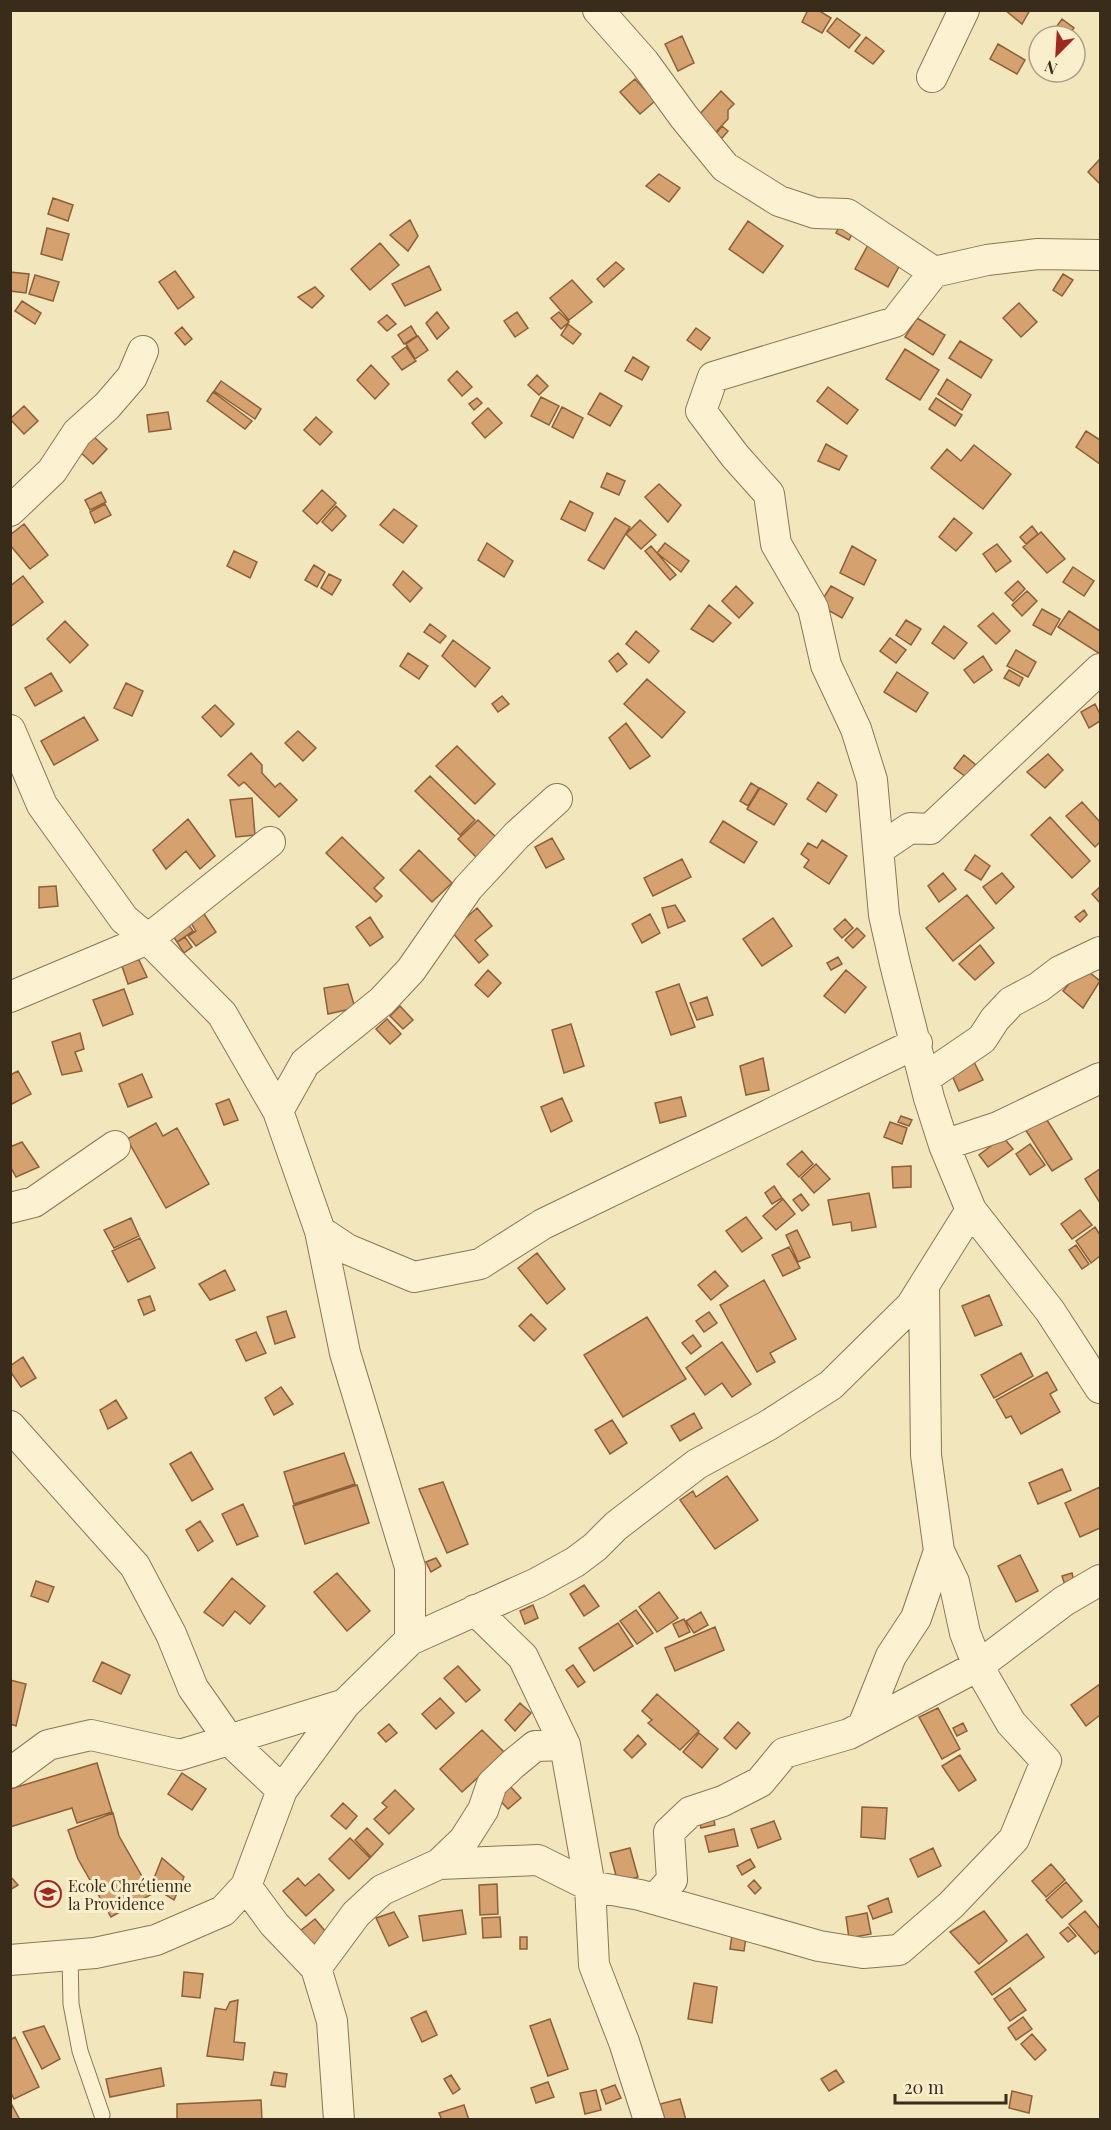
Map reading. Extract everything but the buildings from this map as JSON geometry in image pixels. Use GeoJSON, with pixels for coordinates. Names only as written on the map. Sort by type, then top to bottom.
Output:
{"type":"FeatureCollection","features":[{"type":"Feature","properties":{"kind":"street"},"geometry":{"type":"LineString","coordinates":[[598,10],[644,62],[725,167],[779,201],[815,213],[847,214],[934,272]]}},
{"type":"Feature","properties":{"kind":"street"},"geometry":{"type":"LineString","coordinates":[[932,77],[964,10]]}},
{"type":"Feature","properties":{"kind":"street"},"geometry":{"type":"LineString","coordinates":[[1100,1385],[1050,1311],[971,1210],[944,1145],[884,915],[872,780],[856,729],[826,665],[813,608],[776,544],[770,494],[735,456],[701,411],[713,377],[895,322],[934,272],[987,260],[1038,254],[1101,255]]}},
{"type":"Feature","properties":{"kind":"street"},"geometry":{"type":"LineString","coordinates":[[10,511],[52,471],[77,433],[107,406],[132,377],[143,351]]}},
{"type":"Feature","properties":{"kind":"street"},"geometry":{"type":"LineString","coordinates":[[879,849],[910,828],[930,829],[1101,669]]}},
{"type":"Feature","properties":{"kind":"street"},"geometry":{"type":"LineString","coordinates":[[10,730],[42,805],[124,919],[148,939],[222,1014],[278,1111],[320,1231],[345,1353],[410,1567],[410,1640]]}},
{"type":"Feature","properties":{"kind":"street"},"geometry":{"type":"LineString","coordinates":[[278,1111],[305,1063],[382,1001],[411,970],[468,888],[517,835],[557,799]]}},
{"type":"Feature","properties":{"kind":"street"},"geometry":{"type":"LineString","coordinates":[[10,997],[148,939],[270,842]]}},
{"type":"Feature","properties":{"kind":"street"},"geometry":{"type":"LineString","coordinates":[[925,1078],[982,1039],[995,1019],[1011,1002],[1039,987],[1060,971],[1101,952]]}},
{"type":"Feature","properties":{"kind":"street"},"geometry":{"type":"LineString","coordinates":[[320,1231],[347,1249],[414,1277],[480,1264],[543,1224],[917,1043]]}},
{"type":"Feature","properties":{"kind":"street"},"geometry":{"type":"LineString","coordinates":[[944,1145],[998,1127],[1101,1078]]}},
{"type":"Feature","properties":{"kind":"street"},"geometry":{"type":"LineString","coordinates":[[10,1208],[34,1202],[115,1146]]}},
{"type":"Feature","properties":{"kind":"street"},"geometry":{"type":"LineString","coordinates":[[10,1960],[95,1953],[156,1940],[223,1911],[246,1886],[282,1790],[345,1704],[410,1640],[537,1583],[575,1562],[595,1547],[616,1526],[697,1464],[766,1426],[831,1385],[911,1306],[971,1210]]}},
{"type":"Feature","properties":{"kind":"street"},"geometry":{"type":"LineString","coordinates":[[439,1864],[538,1860],[590,1886],[655,1899],[819,1946],[862,1953],[899,1950],[951,1905],[1014,1839],[1046,1761],[1011,1723],[978,1666],[965,1633],[954,1582],[939,1551],[926,1455],[924,1285]]}},
{"type":"Feature","properties":{"kind":"street"},"geometry":{"type":"LineString","coordinates":[[10,1426],[135,1566],[171,1634],[193,1688],[230,1741],[282,1790]]}},
{"type":"Feature","properties":{"kind":"street"},"geometry":{"type":"LineString","coordinates":[[863,1726],[891,1656],[916,1618],[939,1551]]}},
{"type":"Feature","properties":{"kind":"street"},"geometry":{"type":"LineString","coordinates":[[655,1899],[672,1880],[669,1832],[690,1812],[723,1801],[760,1782],[784,1753],[849,1734],[978,1666],[1064,1601],[1101,1580]]}},
{"type":"Feature","properties":{"kind":"street"},"geometry":{"type":"LineString","coordinates":[[476,1610],[523,1657],[565,1744],[590,1886],[594,1965],[624,2042],[649,2120]]}},
{"type":"Feature","properties":{"kind":"street"},"geometry":{"type":"LineString","coordinates":[[10,1773],[48,1745],[91,1736],[180,1755],[345,1704]]}},
{"type":"Feature","properties":{"kind":"street"},"geometry":{"type":"LineString","coordinates":[[316,1968],[356,1914],[382,1890],[439,1864],[464,1840],[483,1810],[492,1784],[513,1764],[535,1746],[565,1744]]}},
{"type":"Feature","properties":{"kind":"street"},"geometry":{"type":"LineString","coordinates":[[246,1886],[274,1924],[316,1968],[332,2021],[339,2120]]}},
{"type":"Feature","properties":{"kind":"lane"},"geometry":{"type":"LineString","coordinates":[[70,1955],[71,2004],[80,2051],[102,2115]]}},
{"type":"Feature","properties":{"kind":"place","name":"Ecole Chrétienne la Providence"},"geometry":{"type":"Point","coordinates":[48,1894]}}]}
